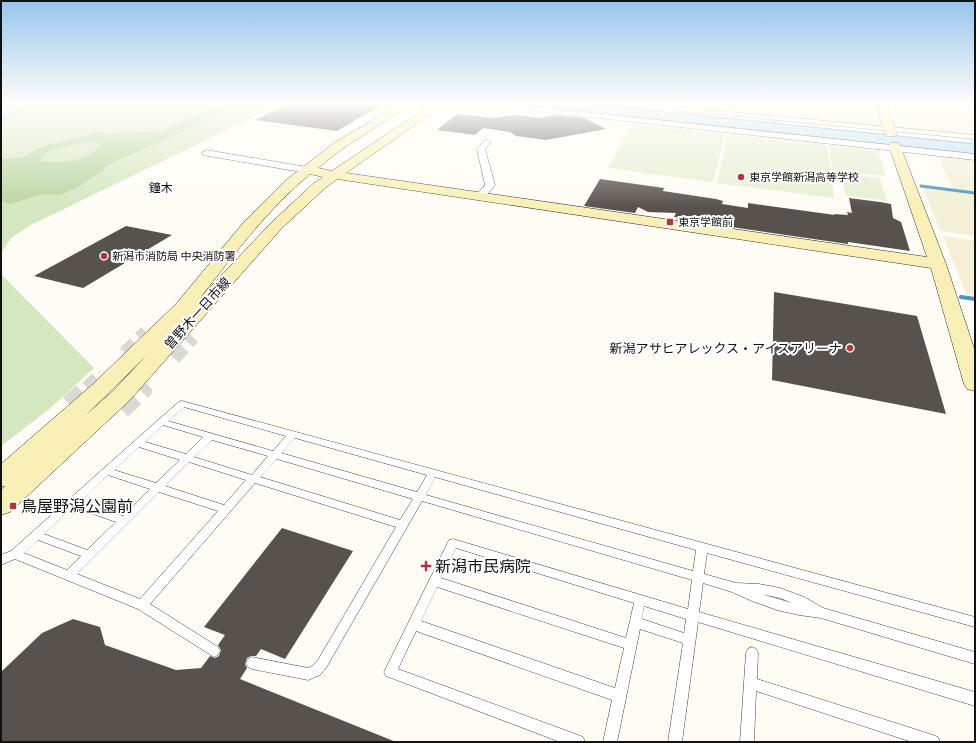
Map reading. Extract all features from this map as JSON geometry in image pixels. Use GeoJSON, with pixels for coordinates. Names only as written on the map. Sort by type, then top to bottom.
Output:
{"type":"FeatureCollection","features":[{"type":"Feature","properties":{"kind":"main road","name":"曽野木一日市線"},"geometry":{"type":"LineString","coordinates":[[1,478],[100,390],[183,308],[249,225],[290,184],[338,146],[351,138]]}},
{"type":"Feature","properties":{"kind":"main road","name":"曽野木一日市線"},"geometry":{"type":"LineString","coordinates":[[1,505],[122,396],[276,226],[319,186],[388,138]]}},
{"type":"Feature","properties":{"kind":"main road"},"geometry":{"type":"LineString","coordinates":[[893,140],[938,264],[975,381]]}},
{"type":"Feature","properties":{"kind":"main road"},"geometry":{"type":"LineString","coordinates":[[307,170],[479,197],[938,264]]}},
{"type":"Feature","properties":{"kind":"street"},"geometry":{"type":"LineString","coordinates":[[868,138],[893,140],[957,138]]}},
{"type":"Feature","properties":{"kind":"street"},"geometry":{"type":"LineString","coordinates":[[876,138],[975,157]]}},
{"type":"Feature","properties":{"kind":"street"},"geometry":{"type":"LineString","coordinates":[[479,197],[490,185],[481,149],[487,143]]}},
{"type":"Feature","properties":{"kind":"street"},"geometry":{"type":"LineString","coordinates":[[206,153],[307,170]]}},
{"type":"Feature","properties":{"kind":"lane"},"geometry":{"type":"LineString","coordinates":[[1,560],[15,554],[182,404],[975,622]]}},
{"type":"Feature","properties":{"kind":"lane"},"geometry":{"type":"LineString","coordinates":[[161,422],[735,588],[753,597],[802,611],[821,613],[975,658]]}},
{"type":"Feature","properties":{"kind":"lane"},"geometry":{"type":"LineString","coordinates":[[142,605],[293,434]]}},
{"type":"Feature","properties":{"kind":"lane"},"geometry":{"type":"LineString","coordinates":[[68,576],[210,436]]}},
{"type":"Feature","properties":{"kind":"lane"},"geometry":{"type":"LineString","coordinates":[[138,443],[403,524]]}},
{"type":"Feature","properties":{"kind":"lane"},"geometry":{"type":"LineString","coordinates":[[107,471],[226,510]]}},
{"type":"Feature","properties":{"kind":"lane"},"geometry":{"type":"LineString","coordinates":[[252,663],[308,674],[316,671],[322,664],[433,473]]}},
{"type":"Feature","properties":{"kind":"lane"},"geometry":{"type":"LineString","coordinates":[[72,503],[124,520]]}},
{"type":"Feature","properties":{"kind":"lane"},"geometry":{"type":"LineString","coordinates":[[36,535],[89,555]]}},
{"type":"Feature","properties":{"kind":"lane"},"geometry":{"type":"LineString","coordinates":[[578,742],[390,672],[453,543],[975,700]]}},
{"type":"Feature","properties":{"kind":"lane"},"geometry":{"type":"LineString","coordinates":[[675,742],[702,547]]}},
{"type":"Feature","properties":{"kind":"lane"},"geometry":{"type":"LineString","coordinates":[[15,554],[142,605],[214,651]]}},
{"type":"Feature","properties":{"kind":"lane"},"geometry":{"type":"LineString","coordinates":[[434,581],[631,645]]}},
{"type":"Feature","properties":{"kind":"lane"},"geometry":{"type":"LineString","coordinates":[[610,742],[640,600]]}},
{"type":"Feature","properties":{"kind":"lane"},"geometry":{"type":"LineString","coordinates":[[636,622],[689,640]]}},
{"type":"Feature","properties":{"kind":"lane"},"geometry":{"type":"LineString","coordinates":[[413,624],[620,696]]}},
{"type":"Feature","properties":{"kind":"lane"},"geometry":{"type":"LineString","coordinates":[[750,741],[750,683],[752,653]]}},
{"type":"Feature","properties":{"kind":"lane"},"geometry":{"type":"LineString","coordinates":[[750,683],[933,742]]}},
{"type":"Feature","properties":{"kind":"shaded area"},"geometry":{"type":"Polygon","coordinates":[[[937,154],[975,158],[975,191],[953,189],[937,154]]]}},
{"type":"Feature","properties":{"kind":"shaded area"},"geometry":{"type":"Polygon","coordinates":[[[923,188],[975,194],[975,236],[940,231],[923,188]]]}},
{"type":"Feature","properties":{"kind":"shaded area"},"geometry":{"type":"Polygon","coordinates":[[[943,236],[975,241],[975,296],[966,294],[943,236]]]}},
{"type":"Feature","properties":{"kind":"green space"},"geometry":{"type":"Polygon","coordinates":[[[1,138],[211,138],[31,225],[11,238],[1,253],[1,138]]]}},
{"type":"Feature","properties":{"kind":"green space"},"geometry":{"type":"Polygon","coordinates":[[[77,138],[170,138],[107,165],[102,172],[80,186],[60,195],[43,194],[10,204],[1,201],[1,159],[20,158],[44,146],[77,138]],[[84,142],[48,151],[39,161],[64,162],[81,159],[95,151],[100,144],[96,142],[84,142]]]}},
{"type":"Feature","properties":{"kind":"green space"},"geometry":{"type":"Polygon","coordinates":[[[625,138],[724,138],[713,182],[608,168],[625,138]]]}},
{"type":"Feature","properties":{"kind":"green space"},"geometry":{"type":"Polygon","coordinates":[[[727,138],[761,138],[827,145],[834,198],[717,183],[727,138]]]}},
{"type":"Feature","properties":{"kind":"green space"},"geometry":{"type":"Polygon","coordinates":[[[829,145],[878,151],[886,176],[832,170],[829,145]]]}},
{"type":"Feature","properties":{"kind":"green space"},"geometry":{"type":"Polygon","coordinates":[[[841,174],[880,178],[887,201],[846,195],[841,174]]]}},
{"type":"Feature","properties":{"kind":"green space"},"geometry":{"type":"Polygon","coordinates":[[[1,274],[94,368],[47,411],[1,446],[1,274]]]}},
{"type":"Feature","properties":{"kind":"water"},"geometry":{"type":"Polygon","coordinates":[[[824,138],[914,138],[975,144],[975,154],[824,138]]]}},
{"type":"Feature","properties":{"kind":"building"},"geometry":{"type":"Polygon","coordinates":[[[529,138],[559,138],[546,140],[529,138]]]}},
{"type":"Feature","properties":{"kind":"building"},"geometry":{"type":"Polygon","coordinates":[[[600,179],[664,188],[663,191],[716,199],[723,201],[722,204],[748,208],[748,203],[835,215],[834,214],[848,215],[847,212],[852,213],[849,198],[891,204],[893,218],[901,222],[910,251],[848,242],[848,244],[676,219],[677,217],[674,217],[676,213],[648,212],[638,207],[635,213],[584,206],[600,179]]]}},
{"type":"Feature","properties":{"kind":"building","name":"新潟市消防局 中央消防署"},"geometry":{"type":"Polygon","coordinates":[[[126,226],[172,235],[83,288],[34,276],[126,226]]]}},
{"type":"Feature","properties":{"kind":"building","name":"新潟アサヒアレックス・アイスアリーナ"},"geometry":{"type":"Polygon","coordinates":[[[774,292],[917,316],[946,414],[772,380],[774,292]]]}},
{"type":"Feature","properties":{"kind":"building"},"geometry":{"type":"Polygon","coordinates":[[[282,528],[353,551],[285,659],[261,649],[256,656],[247,658],[245,664],[247,668],[240,679],[396,742],[1,742],[2,671],[42,633],[73,619],[100,627],[105,645],[176,670],[201,668],[210,656],[215,658],[219,656],[221,650],[218,645],[225,635],[204,627],[282,528]]]}},
{"type":"Feature","properties":{"kind":"waterway"},"geometry":{"type":"LineString","coordinates":[[921,186],[975,193]]}},
{"type":"Feature","properties":{"kind":"waterway"},"geometry":{"type":"LineString","coordinates":[[961,297],[975,299]]}},
{"type":"Feature","properties":{"kind":"tunnel"},"geometry":{"type":"LineString","coordinates":[[125,353],[146,332]]}},
{"type":"Feature","properties":{"kind":"tunnel"},"geometry":{"type":"LineString","coordinates":[[174,358],[193,337]]}},
{"type":"Feature","properties":{"kind":"tunnel"},"geometry":{"type":"LineString","coordinates":[[87,388],[97,379]]}},
{"type":"Feature","properties":{"kind":"tunnel"},"geometry":{"type":"LineString","coordinates":[[69,404],[88,387]]}},
{"type":"Feature","properties":{"kind":"tunnel"},"geometry":{"type":"LineString","coordinates":[[122,410],[146,387]]}},
{"type":"Feature","properties":{"kind":"place","name":"東京学館新潟高等学校"},"geometry":{"type":"Point","coordinates":[741,177]}},
{"type":"Feature","properties":{"kind":"place","name":"東京学館前"},"geometry":{"type":"Point","coordinates":[670,222]}},
{"type":"Feature","properties":{"kind":"place","name":"新潟市消防局 中央消防署"},"geometry":{"type":"Point","coordinates":[104,256]}},
{"type":"Feature","properties":{"kind":"place","name":"新潟アサヒアレックス・アイスアリーナ"},"geometry":{"type":"Point","coordinates":[850,348]}},
{"type":"Feature","properties":{"kind":"place","name":"鳥屋野潟公園前"},"geometry":{"type":"Point","coordinates":[13,506]}},
{"type":"Feature","properties":{"kind":"place","name":"新潟市民病院"},"geometry":{"type":"Point","coordinates":[426,566]}},
{"type":"Feature","properties":{"kind":"district","name":"鐘木"},"geometry":{"type":"Point","coordinates":[161,188]}}]}
